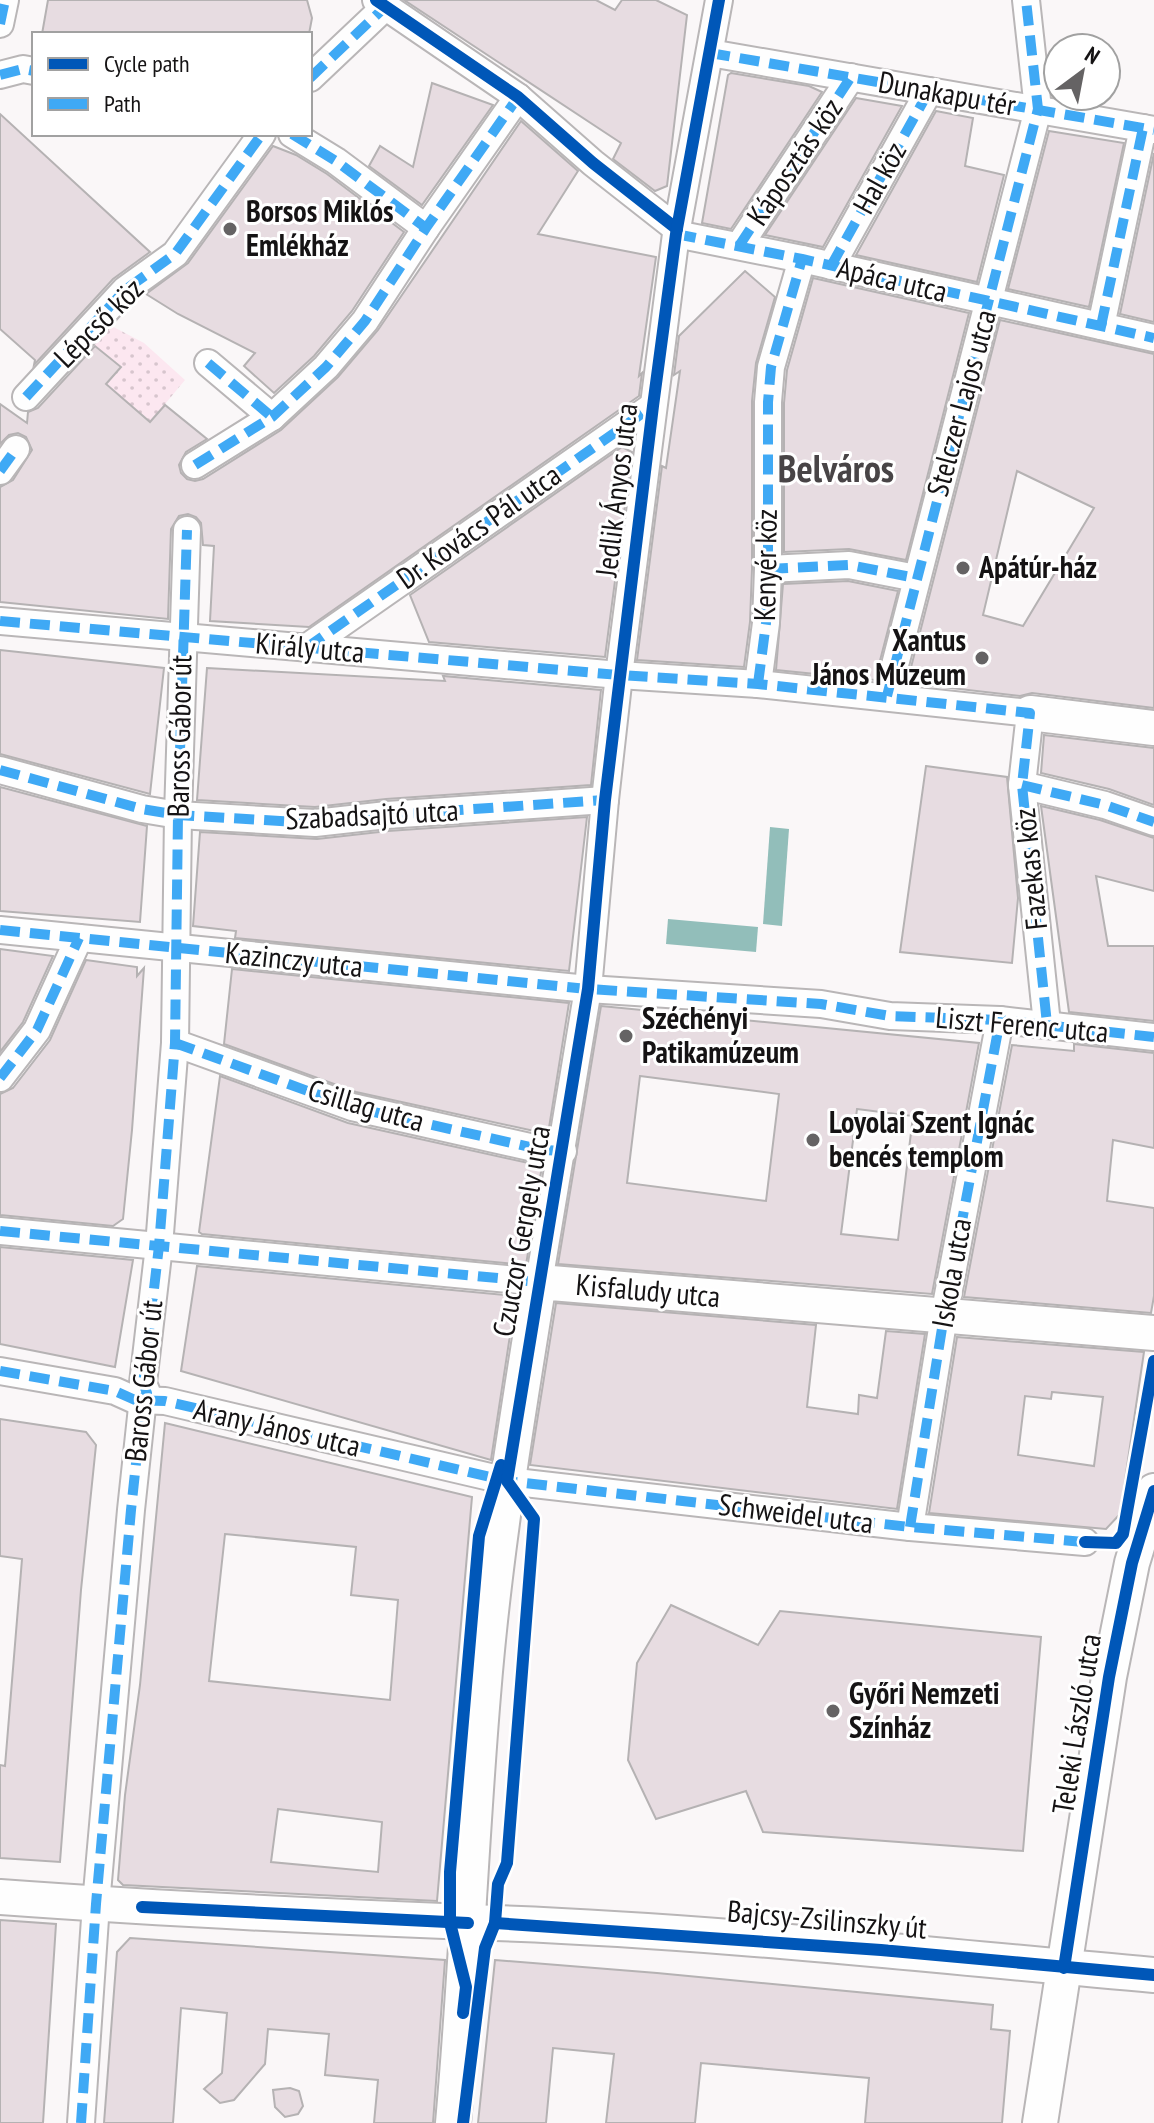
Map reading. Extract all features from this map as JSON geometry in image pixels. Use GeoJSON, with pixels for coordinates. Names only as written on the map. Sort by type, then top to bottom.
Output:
{"type":"FeatureCollection","features":[{"type":"Feature","properties":{"kind":"street"},"geometry":{"type":"LineString","coordinates":[[0,24],[5,0]]}},
{"type":"Feature","properties":{"kind":"street","name":"Jedlik Ányos utca"},"geometry":{"type":"LineString","coordinates":[[588,989],[605,800],[653,406],[677,232],[719,0]]}},
{"type":"Feature","properties":{"kind":"street"},"geometry":{"type":"LineString","coordinates":[[1026,0],[1038,109]]}},
{"type":"Feature","properties":{"kind":"street"},"geometry":{"type":"LineString","coordinates":[[312,76],[381,3],[518,97],[677,232]]}},
{"type":"Feature","properties":{"kind":"street","name":"Dunakapu tér"},"geometry":{"type":"LineString","coordinates":[[710,53],[1148,129]]}},
{"type":"Feature","properties":{"kind":"street"},"geometry":{"type":"LineString","coordinates":[[0,75],[23,69],[32,71]]}},
{"type":"Feature","properties":{"kind":"street","name":"Káposztás köz"},"geometry":{"type":"LineString","coordinates":[[739,246],[851,77]]}},
{"type":"Feature","properties":{"kind":"street","name":"Hal köz"},"geometry":{"type":"LineString","coordinates":[[831,266],[929,91]]}},
{"type":"Feature","properties":{"kind":"street"},"geometry":{"type":"LineString","coordinates":[[195,465],[272,417],[326,367],[365,321],[518,97]]}},
{"type":"Feature","properties":{"kind":"street","name":"Stelczer Lajos utca"},"geometry":{"type":"LineString","coordinates":[[887,696],[1038,109]]}},
{"type":"Feature","properties":{"kind":"street"},"geometry":{"type":"LineString","coordinates":[[1101,326],[1148,129]]}},
{"type":"Feature","properties":{"kind":"street","name":"Lépcső köz"},"geometry":{"type":"LineString","coordinates":[[26,397],[125,290],[175,254],[261,136]]}},
{"type":"Feature","properties":{"kind":"street"},"geometry":{"type":"LineString","coordinates":[[295,136],[336,161],[426,228]]}},
{"type":"Feature","properties":{"kind":"street","name":"Apáca utca"},"geometry":{"type":"LineString","coordinates":[[677,232],[1154,338]]}},
{"type":"Feature","properties":{"kind":"street","name":"Kenyér köz"},"geometry":{"type":"LineString","coordinates":[[758,684],[766,623],[771,367],[802,259]]}},
{"type":"Feature","properties":{"kind":"street"},"geometry":{"type":"LineString","coordinates":[[208,363],[272,417]]}},
{"type":"Feature","properties":{"kind":"street","name":"Dr. Kovács Pál utca"},"geometry":{"type":"LineString","coordinates":[[306,648],[653,406]]}},
{"type":"Feature","properties":{"kind":"street"},"geometry":{"type":"LineString","coordinates":[[0,471],[16,449]]}},
{"type":"Feature","properties":{"kind":"street"},"geometry":{"type":"LineString","coordinates":[[182,638],[187,530]]}},
{"type":"Feature","properties":{"kind":"street"},"geometry":{"type":"LineString","coordinates":[[768,569],[849,565],[916,578]]}},
{"type":"Feature","properties":{"kind":"street","name":"Király utca"},"geometry":{"type":"LineString","coordinates":[[0,621],[619,675],[758,684],[1030,713]]}},
{"type":"Feature","properties":{"kind":"street","name":"Baross Gábor út"},"geometry":{"type":"LineString","coordinates":[[81,2123],[96,1904],[130,1519],[143,1398],[147,1393],[143,1383],[159,1246],[175,1043],[182,638]]}},
{"type":"Feature","properties":{"kind":"street"},"geometry":{"type":"LineString","coordinates":[[1030,713],[1154,728]]}},
{"type":"Feature","properties":{"kind":"street","name":"Fazekas köz"},"geometry":{"type":"LineString","coordinates":[[1030,713],[1022,785],[1047,1024]]}},
{"type":"Feature","properties":{"kind":"street","name":"Szabadsajtó utca"},"geometry":{"type":"LineString","coordinates":[[0,770],[142,809],[178,815],[315,823],[605,800]]}},
{"type":"Feature","properties":{"kind":"street"},"geometry":{"type":"LineString","coordinates":[[1022,785],[1105,805],[1154,822]]}},
{"type":"Feature","properties":{"kind":"street","name":"Kazinczy utca"},"geometry":{"type":"LineString","coordinates":[[0,930],[588,989],[821,1004],[890,1016]]}},
{"type":"Feature","properties":{"kind":"street"},"geometry":{"type":"LineString","coordinates":[[0,1078],[37,1030],[79,938]]}},
{"type":"Feature","properties":{"kind":"street","name":"Czuczor Gergely utca"},"geometry":{"type":"LineString","coordinates":[[453,2123],[466,1987],[483,1693],[507,1481],[588,989]]}},
{"type":"Feature","properties":{"kind":"street","name":"Liszt Ferenc utca"},"geometry":{"type":"LineString","coordinates":[[890,1016],[1000,1020],[1154,1037]]}},
{"type":"Feature","properties":{"kind":"street","name":"Iskola utca"},"geometry":{"type":"LineString","coordinates":[[910,1527],[944,1316],[1000,1020]]}},
{"type":"Feature","properties":{"kind":"street","name":"Csillag utca"},"geometry":{"type":"LineString","coordinates":[[175,1043],[352,1107],[543,1150],[563,1151]]}},
{"type":"Feature","properties":{"kind":"street","name":"Kisfaludy utca"},"geometry":{"type":"LineString","coordinates":[[0,1231],[539,1282],[1154,1333]]}},
{"type":"Feature","properties":{"kind":"street","name":"Arany János utca"},"geometry":{"type":"LineString","coordinates":[[0,1371],[115,1391],[135,1400],[143,1398],[507,1481]]}},
{"type":"Feature","properties":{"kind":"street","name":"Schweidel utca"},"geometry":{"type":"LineString","coordinates":[[507,1481],[910,1527],[1085,1542]]}},
{"type":"Feature","properties":{"kind":"street","name":"Teleki László utca"},"geometry":{"type":"LineString","coordinates":[[1040,2123],[1109,1677],[1132,1563],[1154,1491]]}},
{"type":"Feature","properties":{"kind":"street","name":"Bajcsy-Zsilinszky út"},"geometry":{"type":"LineString","coordinates":[[0,1897],[679,1935],[1154,1975]]}},
{"type":"Feature","properties":{"kind":"shaded area"},"geometry":{"type":"Polygon","coordinates":[[[104,322],[144,343],[185,380],[150,422],[106,384],[120,367],[87,339],[104,322]]]}},
{"type":"Feature","properties":{"kind":"water"},"geometry":{"type":"Polygon","coordinates":[[[770,827],[789,829],[782,926],[763,924],[770,827]]]}},
{"type":"Feature","properties":{"kind":"water"},"geometry":{"type":"Polygon","coordinates":[[[668,919],[758,927],[756,952],[666,944],[668,919]]]}},
{"type":"Feature","properties":{"kind":"building"},"geometry":{"type":"Polygon","coordinates":[[[48,0],[307,0],[312,18],[309,32],[42,32],[48,0]]]}},
{"type":"Feature","properties":{"kind":"building"},"geometry":{"type":"Polygon","coordinates":[[[404,0],[596,0],[615,10],[622,0],[656,0],[687,15],[667,186],[655,191],[613,159],[621,143],[404,0]]]}},
{"type":"Feature","properties":{"kind":"building"},"geometry":{"type":"Polygon","coordinates":[[[728,75],[809,86],[822,92],[731,229],[702,223],[728,75]]]}},
{"type":"Feature","properties":{"kind":"building"},"geometry":{"type":"Polygon","coordinates":[[[432,83],[493,105],[422,205],[369,166],[380,146],[413,167],[432,83]]]}},
{"type":"Feature","properties":{"kind":"building"},"geometry":{"type":"Polygon","coordinates":[[[856,98],[902,106],[823,247],[765,235],[856,98]]]}},
{"type":"Feature","properties":{"kind":"building"},"geometry":{"type":"Polygon","coordinates":[[[936,111],[973,118],[965,166],[1004,175],[977,282],[856,255],[936,111]]]}},
{"type":"Feature","properties":{"kind":"building"},"geometry":{"type":"Polygon","coordinates":[[[0,114],[150,252],[113,279],[34,365],[35,360],[0,329],[0,114]]]}},
{"type":"Feature","properties":{"kind":"building"},"geometry":{"type":"Polygon","coordinates":[[[521,121],[578,171],[538,234],[656,257],[639,376],[642,373],[639,396],[309,627],[210,621],[214,546],[203,545],[201,523],[188,514],[179,516],[171,529],[168,619],[0,602],[0,487],[13,480],[32,450],[26,437],[18,433],[9,435],[0,444],[0,404],[27,423],[28,412],[38,408],[95,346],[121,367],[106,384],[150,422],[165,405],[207,439],[186,452],[179,465],[187,479],[203,479],[281,430],[338,377],[378,330],[521,121]]]}},
{"type":"Feature","properties":{"kind":"building"},"geometry":{"type":"Polygon","coordinates":[[[1049,131],[1124,143],[1089,307],[1008,289],[1049,131]]]}},
{"type":"Feature","properties":{"kind":"building"},"geometry":{"type":"Polygon","coordinates":[[[273,146],[296,155],[327,174],[404,232],[352,311],[314,356],[274,393],[244,366],[255,353],[146,294],[188,263],[273,146]]]}},
{"type":"Feature","properties":{"kind":"building"},"geometry":{"type":"Polygon","coordinates":[[[1154,153],[1154,322],[1120,314],[1154,153]]]}},
{"type":"Feature","properties":{"kind":"building"},"geometry":{"type":"Polygon","coordinates":[[[745,271],[775,297],[756,363],[752,401],[752,569],[744,667],[637,660],[662,466],[666,468],[680,371],[674,375],[679,336],[745,271]]]}},
{"type":"Feature","properties":{"kind":"building"},"geometry":{"type":"Polygon","coordinates":[[[813,278],[969,313],[906,560],[849,549],[784,552],[784,403],[787,370],[813,278]]]}},
{"type":"Feature","properties":{"kind":"building"},"geometry":{"type":"Polygon","coordinates":[[[1000,320],[1154,354],[1154,708],[1032,693],[1020,696],[907,683],[1000,320]],[[1017,471],[983,615],[1023,626],[1094,508],[1017,471]]]}},
{"type":"Feature","properties":{"kind":"building"},"geometry":{"type":"Polygon","coordinates":[[[622,447],[632,452],[605,657],[429,642],[410,595],[622,447]]]}},
{"type":"Feature","properties":{"kind":"building"},"geometry":{"type":"Polygon","coordinates":[[[848,581],[898,591],[875,680],[776,670],[783,584],[848,581]]]}},
{"type":"Feature","properties":{"kind":"building"},"geometry":{"type":"Polygon","coordinates":[[[0,650],[164,668],[150,794],[0,754],[0,650]]]}},
{"type":"Feature","properties":{"kind":"building"},"geometry":{"type":"Polygon","coordinates":[[[207,668],[445,681],[443,676],[601,690],[591,785],[315,807],[197,800],[207,668]]]}},
{"type":"Feature","properties":{"kind":"building"},"geometry":{"type":"Polygon","coordinates":[[[1044,735],[1154,748],[1154,805],[1109,789],[1041,773],[1044,735]]]}},
{"type":"Feature","properties":{"kind":"building"},"geometry":{"type":"Polygon","coordinates":[[[926,766],[1007,777],[1018,898],[1012,963],[900,952],[926,766]]]}},
{"type":"Feature","properties":{"kind":"building"},"geometry":{"type":"Polygon","coordinates":[[[0,787],[147,826],[140,922],[0,911],[0,787]]]}},
{"type":"Feature","properties":{"kind":"building"},"geometry":{"type":"Polygon","coordinates":[[[1041,806],[1100,820],[1154,838],[1154,891],[1096,876],[1108,946],[1154,946],[1154,1021],[1069,1012],[1041,806]]]}},
{"type":"Feature","properties":{"kind":"building"},"geometry":{"type":"Polygon","coordinates":[[[587,817],[569,971],[235,938],[236,931],[193,926],[200,832],[317,839],[587,817]]]}},
{"type":"Feature","properties":{"kind":"building"},"geometry":{"type":"Polygon","coordinates":[[[0,949],[53,956],[23,1022],[0,1052],[0,949]]]}},
{"type":"Feature","properties":{"kind":"building"},"geometry":{"type":"Polygon","coordinates":[[[86,960],[137,967],[137,976],[144,968],[123,1219],[113,1226],[0,1215],[0,1094],[13,1088],[50,1040],[86,960]]]}},
{"type":"Feature","properties":{"kind":"building"},"geometry":{"type":"Polygon","coordinates":[[[232,969],[569,1003],[548,1134],[356,1092],[224,1044],[232,969]]]}},
{"type":"Feature","properties":{"kind":"building"},"geometry":{"type":"Polygon","coordinates":[[[601,1006],[979,1043],[932,1294],[558,1264],[601,1006]],[[640,1076],[627,1183],[766,1201],[779,1094],[640,1076]],[[857,1109],[841,1234],[898,1240],[913,1116],[857,1109]]]}},
{"type":"Feature","properties":{"kind":"building"},"geometry":{"type":"Polygon","coordinates":[[[1074,1044],[1154,1053],[1154,1148],[1113,1140],[1107,1201],[1154,1208],[1154,1296],[1151,1313],[964,1297],[1012,1045],[1074,1051],[1074,1044]]]}},
{"type":"Feature","properties":{"kind":"building"},"geometry":{"type":"Polygon","coordinates":[[[220,1076],[348,1123],[542,1166],[526,1265],[202,1234],[199,1232],[220,1076]]]}},
{"type":"Feature","properties":{"kind":"building"},"geometry":{"type":"Polygon","coordinates":[[[0,1247],[133,1260],[115,1367],[0,1344],[0,1247]]]}},
{"type":"Feature","properties":{"kind":"building"},"geometry":{"type":"Polygon","coordinates":[[[197,1266],[516,1296],[491,1460],[181,1371],[197,1266]]]}},
{"type":"Feature","properties":{"kind":"building"},"geometry":{"type":"Polygon","coordinates":[[[556,1303],[816,1325],[807,1407],[858,1414],[859,1395],[877,1398],[886,1331],[925,1334],[897,1509],[530,1465],[556,1303]]]}},
{"type":"Feature","properties":{"kind":"building"},"geometry":{"type":"Polygon","coordinates":[[[957,1337],[1144,1352],[1120,1514],[1106,1529],[929,1513],[957,1337]],[[1052,1392],[1051,1399],[1025,1396],[1018,1455],[1094,1466],[1103,1397],[1052,1392]]]}},
{"type":"Feature","properties":{"kind":"building"},"geometry":{"type":"Polygon","coordinates":[[[0,1419],[86,1432],[96,1445],[81,1590],[60,1862],[0,1858],[0,1765],[5,1766],[22,1559],[0,1556],[0,1419]]]}},
{"type":"Feature","properties":{"kind":"building"},"geometry":{"type":"Polygon","coordinates":[[[165,1423],[472,1497],[437,1901],[123,1885],[118,1880],[125,1795],[140,1685],[165,1423]],[[225,1534],[209,1681],[390,1700],[398,1600],[351,1595],[356,1547],[225,1534]],[[278,1809],[271,1862],[378,1872],[382,1822],[278,1809]]]}},
{"type":"Feature","properties":{"kind":"building","name":"Győri Nemzeti Színház"},"geometry":{"type":"Polygon","coordinates":[[[671,1605],[758,1645],[780,1611],[1041,1637],[1023,1851],[763,1832],[746,1791],[656,1819],[628,1760],[637,1663],[671,1605]]]}},
{"type":"Feature","properties":{"kind":"building"},"geometry":{"type":"Polygon","coordinates":[[[0,1920],[56,1924],[43,2123],[0,2123],[0,1920]]]}},
{"type":"Feature","properties":{"kind":"building"},"geometry":{"type":"Polygon","coordinates":[[[130,1938],[445,1960],[433,2123],[374,2123],[378,2080],[325,2075],[329,2034],[268,2029],[265,2064],[234,2100],[220,2103],[204,2089],[222,2073],[227,2013],[181,2008],[173,2123],[104,2123],[117,1952],[130,1938]]]}},
{"type":"Feature","properties":{"kind":"building"},"geometry":{"type":"Polygon","coordinates":[[[495,1960],[993,2005],[991,2029],[1010,2031],[1002,2123],[865,2123],[869,2078],[701,2063],[695,2123],[606,2123],[614,2054],[553,2048],[546,2123],[478,2123],[495,1960]]]}},
{"type":"Feature","properties":{"kind":"building"},"geometry":{"type":"Polygon","coordinates":[[[290,2088],[299,2091],[303,2106],[298,2114],[285,2117],[275,2107],[273,2090],[290,2088]]]}},
{"type":"Feature","properties":{"kind":"marked path"},"geometry":{"type":"LineString","coordinates":[[0,24],[5,0]]}},
{"type":"Feature","properties":{"kind":"marked path"},"geometry":{"type":"LineString","coordinates":[[887,696],[1038,109],[1026,0]]}},
{"type":"Feature","properties":{"kind":"marked path"},"geometry":{"type":"LineString","coordinates":[[312,76],[386,6]]}},
{"type":"Feature","properties":{"kind":"marked path"},"geometry":{"type":"LineString","coordinates":[[710,53],[1154,130]]}},
{"type":"Feature","properties":{"kind":"marked path"},"geometry":{"type":"LineString","coordinates":[[0,75],[23,69],[32,71]]}},
{"type":"Feature","properties":{"kind":"marked path"},"geometry":{"type":"LineString","coordinates":[[739,246],[851,77]]}},
{"type":"Feature","properties":{"kind":"marked path"},"geometry":{"type":"LineString","coordinates":[[831,266],[929,91]]}},
{"type":"Feature","properties":{"kind":"marked path"},"geometry":{"type":"LineString","coordinates":[[195,465],[272,417],[326,367],[365,321],[518,97]]}},
{"type":"Feature","properties":{"kind":"marked path"},"geometry":{"type":"LineString","coordinates":[[1101,326],[1143,128]]}},
{"type":"Feature","properties":{"kind":"marked path"},"geometry":{"type":"LineString","coordinates":[[26,397],[125,290],[175,254],[261,136]]}},
{"type":"Feature","properties":{"kind":"marked path"},"geometry":{"type":"LineString","coordinates":[[295,136],[336,161],[426,228]]}},
{"type":"Feature","properties":{"kind":"marked path"},"geometry":{"type":"LineString","coordinates":[[676,234],[1154,338]]}},
{"type":"Feature","properties":{"kind":"marked path"},"geometry":{"type":"LineString","coordinates":[[758,684],[766,623],[771,367],[802,259]]}},
{"type":"Feature","properties":{"kind":"marked path"},"geometry":{"type":"LineString","coordinates":[[208,363],[272,417]]}},
{"type":"Feature","properties":{"kind":"marked path"},"geometry":{"type":"LineString","coordinates":[[306,648],[653,406]]}},
{"type":"Feature","properties":{"kind":"marked path"},"geometry":{"type":"LineString","coordinates":[[0,471],[16,449]]}},
{"type":"Feature","properties":{"kind":"marked path"},"geometry":{"type":"LineString","coordinates":[[81,2123],[96,1904],[131,1510],[143,1398],[147,1393],[143,1383],[159,1246],[175,1043],[187,530]]}},
{"type":"Feature","properties":{"kind":"marked path"},"geometry":{"type":"LineString","coordinates":[[768,569],[849,565],[916,578]]}},
{"type":"Feature","properties":{"kind":"marked path"},"geometry":{"type":"LineString","coordinates":[[0,621],[619,675],[758,684],[1030,713],[1022,785],[1047,1024]]}},
{"type":"Feature","properties":{"kind":"marked path"},"geometry":{"type":"LineString","coordinates":[[0,770],[142,809],[178,815],[315,823],[605,800]]}},
{"type":"Feature","properties":{"kind":"marked path"},"geometry":{"type":"LineString","coordinates":[[1022,785],[1105,805],[1154,822]]}},
{"type":"Feature","properties":{"kind":"marked path"},"geometry":{"type":"LineString","coordinates":[[0,930],[588,989],[821,1004],[890,1016],[1000,1020],[1154,1037]]}},
{"type":"Feature","properties":{"kind":"marked path"},"geometry":{"type":"LineString","coordinates":[[0,1078],[37,1030],[79,938]]}},
{"type":"Feature","properties":{"kind":"marked path"},"geometry":{"type":"LineString","coordinates":[[910,1527],[944,1316],[1000,1020]]}},
{"type":"Feature","properties":{"kind":"marked path"},"geometry":{"type":"LineString","coordinates":[[175,1043],[352,1107],[543,1150],[563,1151]]}},
{"type":"Feature","properties":{"kind":"marked path"},"geometry":{"type":"LineString","coordinates":[[0,1231],[539,1282],[540,1275]]}},
{"type":"Feature","properties":{"kind":"marked path"},"geometry":{"type":"LineString","coordinates":[[0,1371],[115,1391],[135,1400],[165,1401],[507,1481],[910,1527],[1085,1542]]}},
{"type":"Feature","properties":{"kind":"cycle path"},"geometry":{"type":"LineString","coordinates":[[376,0],[518,97],[593,163],[677,229]]}},
{"type":"Feature","properties":{"kind":"cycle path"},"geometry":{"type":"LineString","coordinates":[[463,2123],[485,1948],[495,1923],[498,1884],[507,1863],[534,1519],[507,1481],[588,989],[605,800],[653,406],[676,234],[719,0]]}},
{"type":"Feature","properties":{"kind":"cycle path"},"geometry":{"type":"LineString","coordinates":[[1085,1542],[1116,1543],[1123,1534],[1154,1361]]}},
{"type":"Feature","properties":{"kind":"cycle path"},"geometry":{"type":"LineString","coordinates":[[463,2013],[466,1987],[450,1923],[450,1872],[479,1536],[501,1465]]}},
{"type":"Feature","properties":{"kind":"cycle path"},"geometry":{"type":"LineString","coordinates":[[1064,1968],[1109,1677],[1132,1563],[1154,1491]]}},
{"type":"Feature","properties":{"kind":"cycle path"},"geometry":{"type":"LineString","coordinates":[[142,1907],[468,1923]]}},
{"type":"Feature","properties":{"kind":"cycle path"},"geometry":{"type":"LineString","coordinates":[[495,1923],[881,1950],[1154,1975]]}},
{"type":"Feature","properties":{"kind":"place","name":"Borsos Miklós Emlékház"},"geometry":{"type":"Point","coordinates":[230,229]}},
{"type":"Feature","properties":{"kind":"place","name":"Apátúr-ház"},"geometry":{"type":"Point","coordinates":[963,568]}},
{"type":"Feature","properties":{"kind":"place","name":"Xantus János Múzeum"},"geometry":{"type":"Point","coordinates":[982,658]}},
{"type":"Feature","properties":{"kind":"place","name":"Széchényi Patikamúzeum"},"geometry":{"type":"Point","coordinates":[626,1036]}},
{"type":"Feature","properties":{"kind":"place","name":"Loyolai Szent Ignác bencés templom"},"geometry":{"type":"Point","coordinates":[813,1140]}},
{"type":"Feature","properties":{"kind":"place","name":"Győri Nemzeti Színház"},"geometry":{"type":"Point","coordinates":[833,1711]}},
{"type":"Feature","properties":{"kind":"district","name":"Belváros"},"geometry":{"type":"Point","coordinates":[836,469]}}]}
